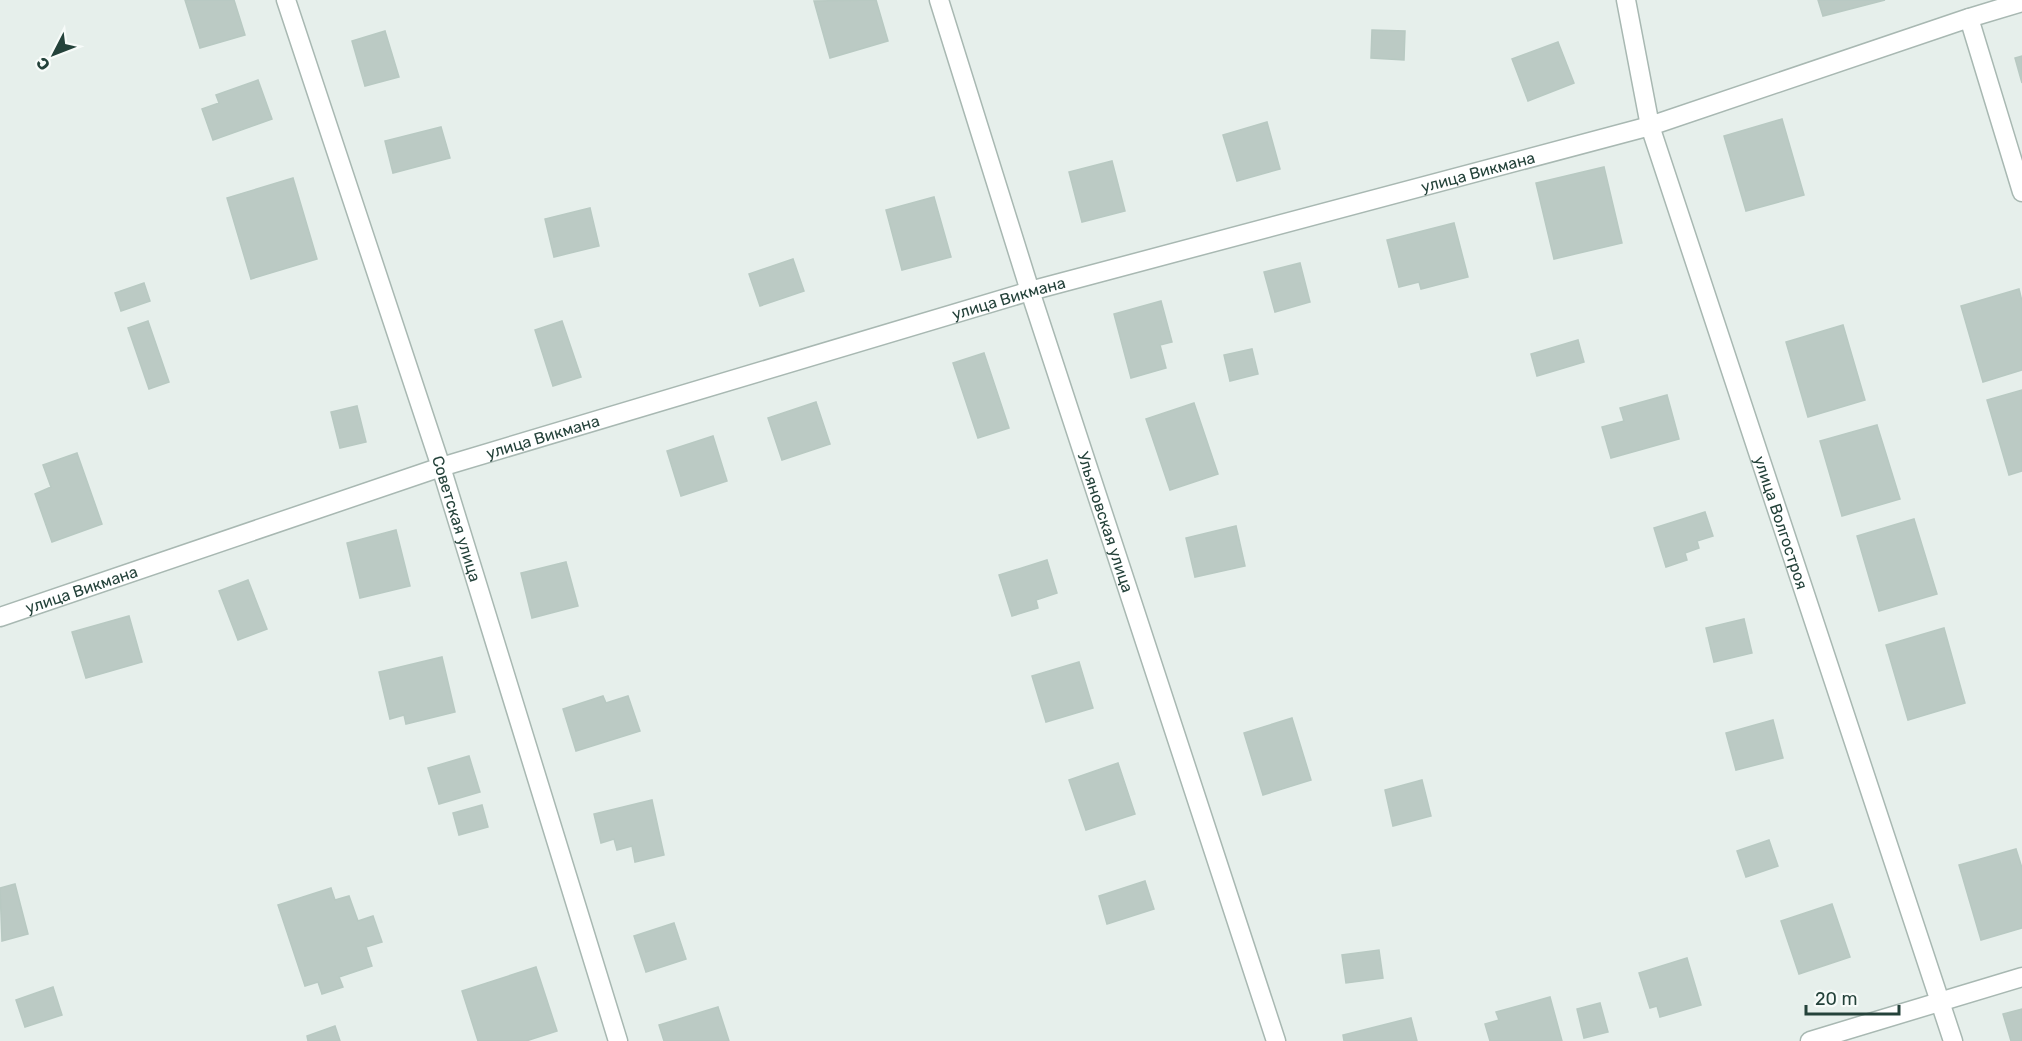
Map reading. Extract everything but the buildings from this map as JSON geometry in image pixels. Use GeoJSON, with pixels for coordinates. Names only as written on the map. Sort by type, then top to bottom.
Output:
{"type":"FeatureCollection","features":[{"type":"Feature","properties":{"kind":"street","name":"Советская улица"},"geometry":{"type":"LineString","coordinates":[[286,0],[441,467],[618,1041]]}},
{"type":"Feature","properties":{"kind":"street","name":"Ульяновская улица"},"geometry":{"type":"LineString","coordinates":[[939,0],[1030,291],[1276,1041]]}},
{"type":"Feature","properties":{"kind":"street","name":"улица Волгостроя"},"geometry":{"type":"LineString","coordinates":[[1626,0],[1650,126],[1953,1041]]}},
{"type":"Feature","properties":{"kind":"street","name":"улица Викмана"},"geometry":{"type":"LineString","coordinates":[[0,617],[441,467],[1030,291],[1650,126],[2022,2]]}},
{"type":"Feature","properties":{"kind":"street"},"geometry":{"type":"LineString","coordinates":[[1969,18],[2022,192]]}},
{"type":"Feature","properties":{"kind":"street"},"geometry":{"type":"LineString","coordinates":[[1810,1041],[2022,977]]}}]}
